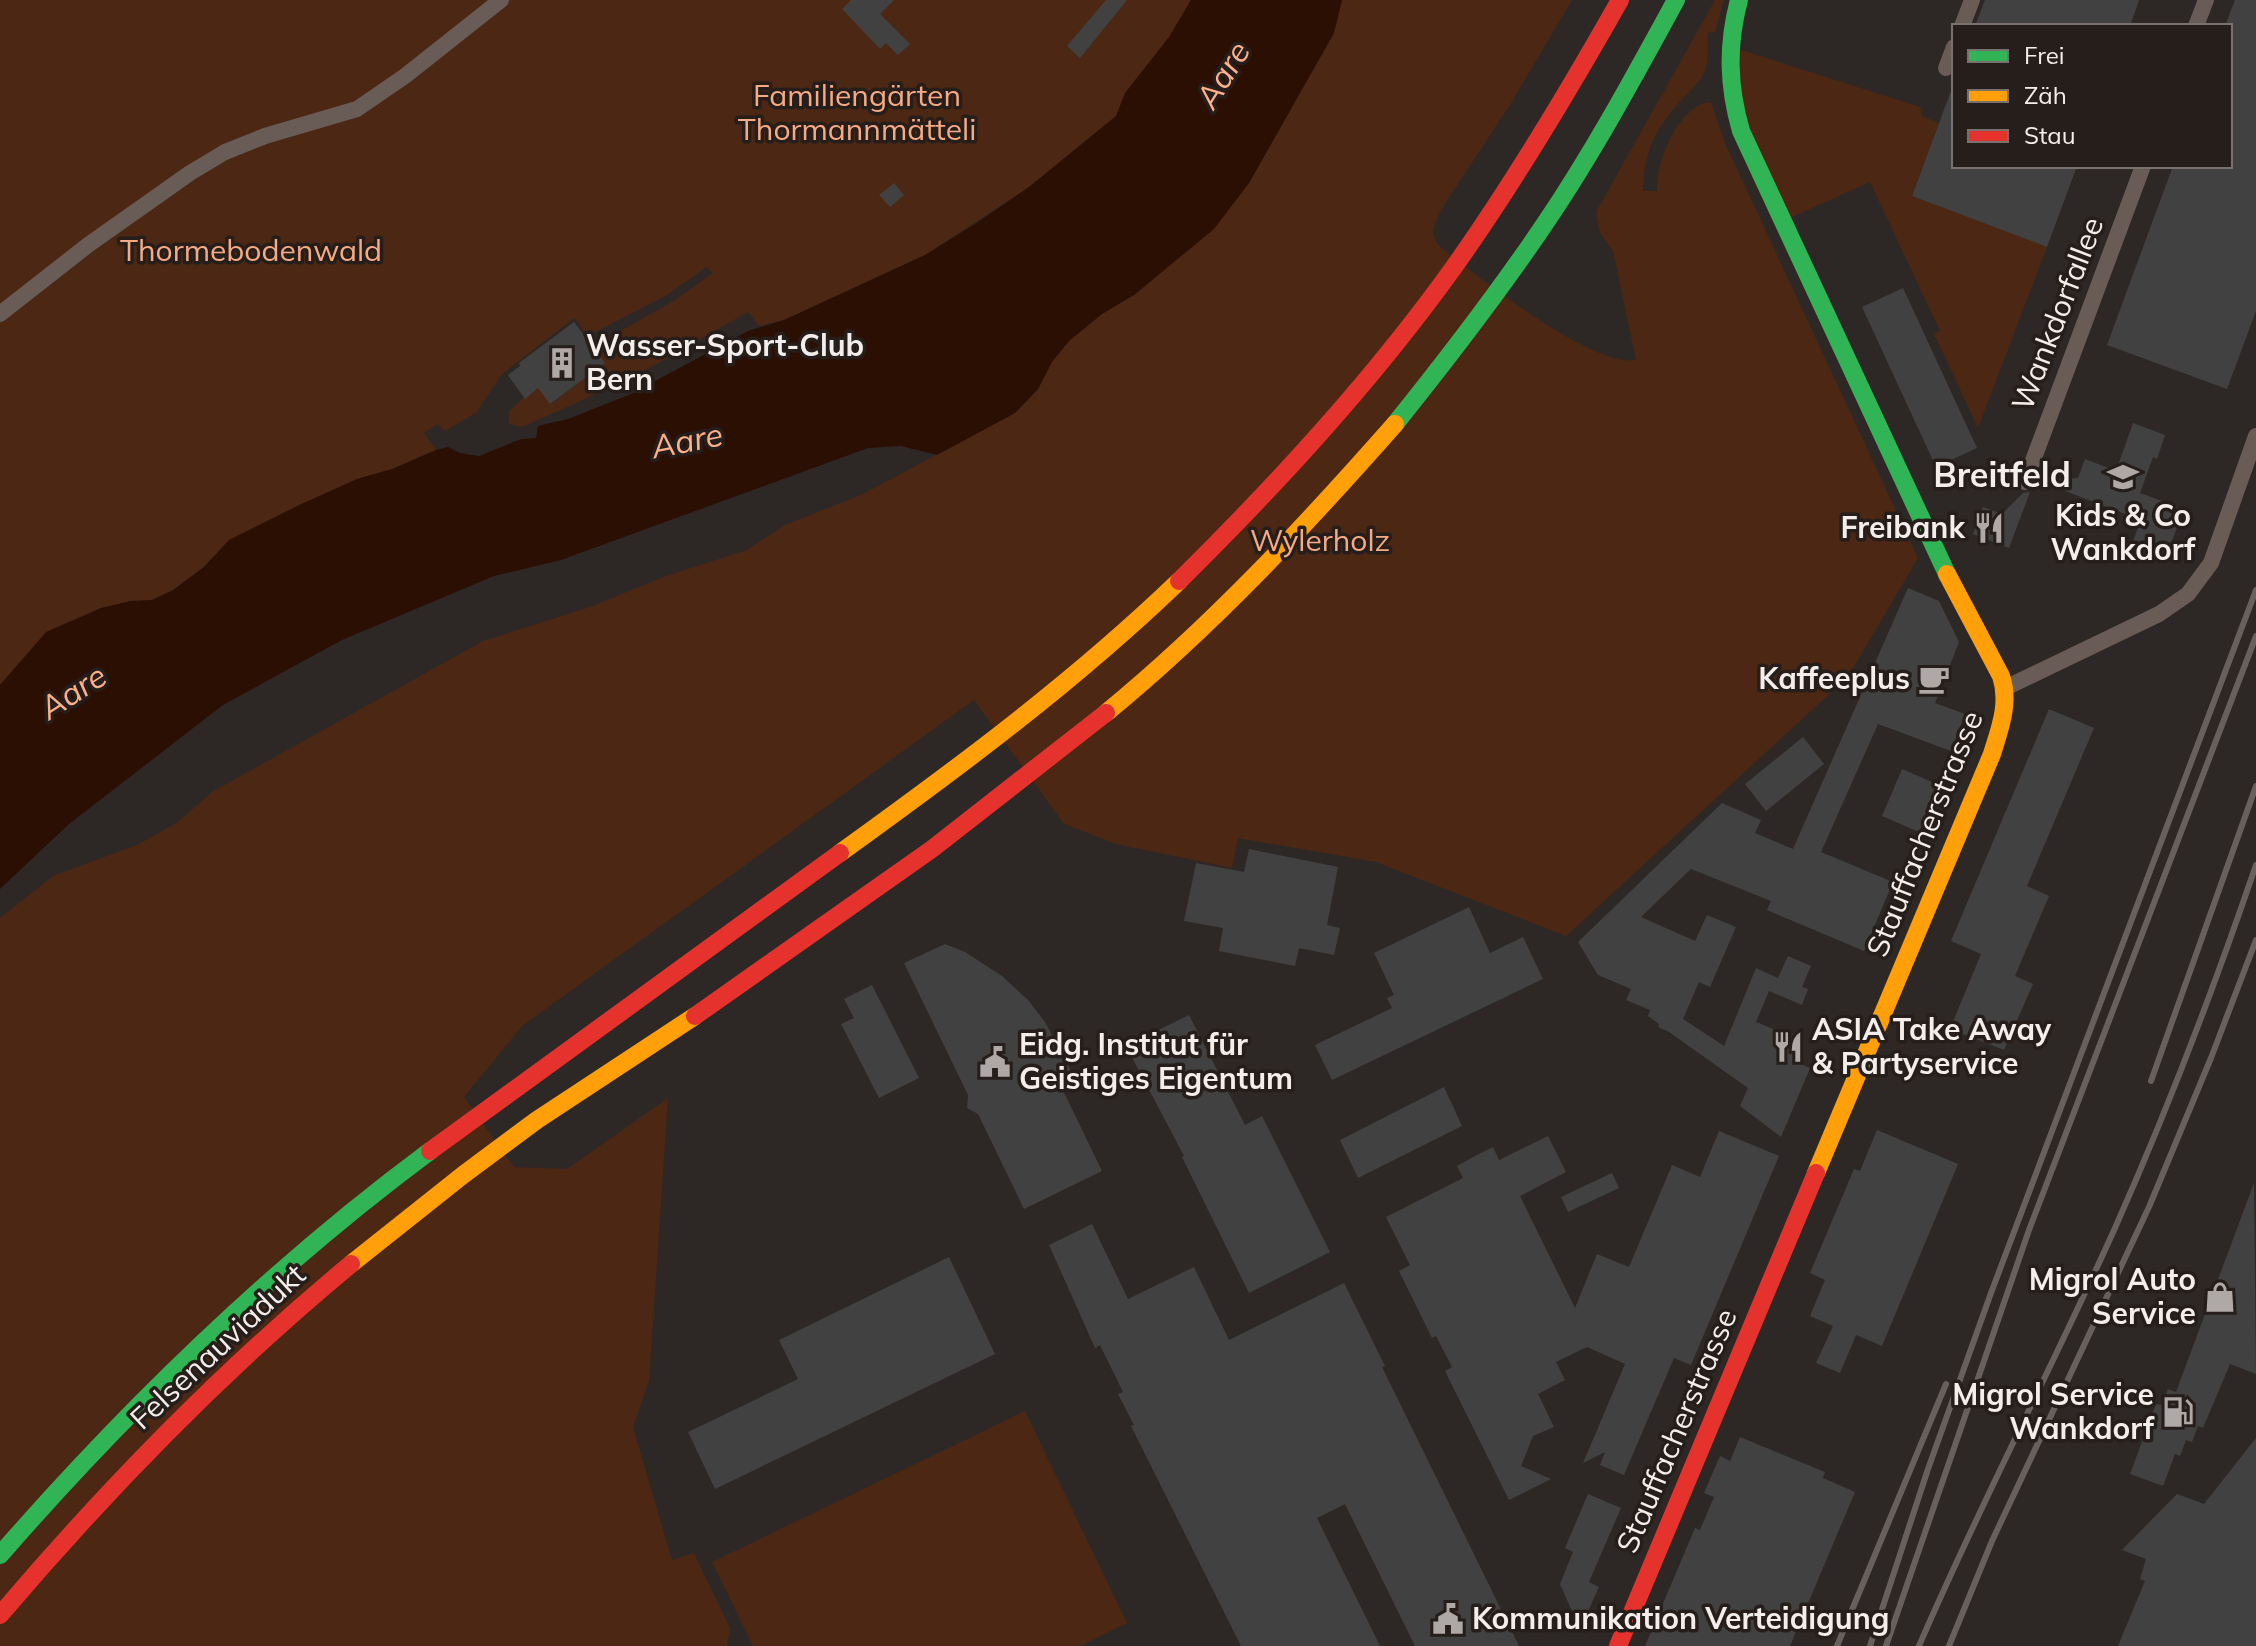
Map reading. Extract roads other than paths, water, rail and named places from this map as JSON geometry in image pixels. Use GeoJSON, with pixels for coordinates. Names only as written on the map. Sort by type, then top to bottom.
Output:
{"type":"FeatureCollection","features":[{"type":"Feature","properties":{"kind":"main road","name":"Felsenauviadukt"},"geometry":{"type":"LineString","coordinates":[[0,1555],[101,1442],[229,1317],[325,1234],[477,1116],[707,952],[999,736],[1131,625],[1252,510],[1371,376],[1472,244],[1541,138],[1620,0]]}},
{"type":"Feature","properties":{"kind":"main road","name":"Felsenauviadukt"},"geometry":{"type":"LineString","coordinates":[[0,1615],[129,1469],[255,1346],[382,1237],[500,1147],[838,916],[1029,776],[1165,663],[1297,535],[1409,410],[1513,272],[1599,139],[1676,0]]}},
{"type":"Feature","properties":{"kind":"main road","name":"Stauffacherstrasse"},"geometry":{"type":"LineString","coordinates":[[1618,1646],[1992,754],[2004,715],[2005,688],[1991,655],[1924,530],[1741,131],[1728,80],[1729,46],[1739,0]]}},
{"type":"Feature","properties":{"kind":"street"},"geometry":{"type":"LineString","coordinates":[[0,314],[88,245],[190,173],[225,152],[265,136],[357,109],[405,76],[501,0]]}},
{"type":"Feature","properties":{"kind":"street"},"geometry":{"type":"LineString","coordinates":[[1963,24],[1972,0]]}},
{"type":"Feature","properties":{"kind":"street"},"geometry":{"type":"LineString","coordinates":[[2197,24],[2206,0]]}},
{"type":"Feature","properties":{"kind":"street"},"geometry":{"type":"LineString","coordinates":[[1946,68],[1952,52]]}},
{"type":"Feature","properties":{"kind":"street","name":"Wankdorfallee"},"geometry":{"type":"LineString","coordinates":[[2025,482],[2142,168]]}},
{"type":"Feature","properties":{"kind":"street"},"geometry":{"type":"LineString","coordinates":[[2005,688],[2159,614],[2188,594],[2211,563],[2256,436]]}},
{"type":"Feature","properties":{"kind":"water","name":"Aare"},"geometry":{"type":"Polygon","coordinates":[[[1191,0],[1342,0],[1334,33],[1249,183],[1214,229],[1134,295],[1102,314],[1069,341],[1052,362],[1038,389],[1015,413],[937,455],[901,446],[868,448],[561,560],[494,576],[342,640],[223,705],[69,824],[0,889],[0,685],[46,632],[101,608],[130,601],[152,600],[173,590],[204,567],[229,540],[357,479],[448,447],[460,453],[479,456],[521,439],[536,438],[538,426],[568,419],[631,394],[748,331],[784,320],[925,255],[1029,187],[1116,116],[1125,93],[1169,37],[1191,0]]]}},
{"type":"Feature","properties":{"kind":"railway"},"geometry":{"type":"LineString","coordinates":[[1870,1646],[1928,1469],[1991,1293],[2256,590]]}},
{"type":"Feature","properties":{"kind":"railway"},"geometry":{"type":"LineString","coordinates":[[1886,1646],[2029,1230],[2256,636]]}},
{"type":"Feature","properties":{"kind":"railway"},"geometry":{"type":"LineString","coordinates":[[2151,1081],[2256,786]]}},
{"type":"Feature","properties":{"kind":"railway"},"geometry":{"type":"LineString","coordinates":[[1919,1646],[2135,1183],[2190,1048],[2256,865]]}},
{"type":"Feature","properties":{"kind":"railway"},"geometry":{"type":"LineString","coordinates":[[1949,1646],[1992,1541],[2149,1207],[2256,940]]}},
{"type":"Feature","properties":{"kind":"railway"},"geometry":{"type":"LineString","coordinates":[[1837,1646],[1946,1384]]}},
{"type":"Feature","properties":{"kind":"place","name":"Wasser-Sport-Club Bern"},"geometry":{"type":"Point","coordinates":[562,363]}},
{"type":"Feature","properties":{"kind":"place","name":"Kids & Co Wankdorf"},"geometry":{"type":"Point","coordinates":[2123,477]}},
{"type":"Feature","properties":{"kind":"place","name":"Freibank"},"geometry":{"type":"Point","coordinates":[1989,528]}},
{"type":"Feature","properties":{"kind":"place","name":"Kaffeeplus"},"geometry":{"type":"Point","coordinates":[1934,679]}},
{"type":"Feature","properties":{"kind":"place","name":"ASIA Take Away & Partyservice"},"geometry":{"type":"Point","coordinates":[1788,1047]}},
{"type":"Feature","properties":{"kind":"place","name":"Eidg. Institut für Geistiges Eigentum"},"geometry":{"type":"Point","coordinates":[995,1062]}},
{"type":"Feature","properties":{"kind":"place","name":"Migrol Auto Service"},"geometry":{"type":"Point","coordinates":[2220,1297]}},
{"type":"Feature","properties":{"kind":"place","name":"Migrol Service Wankdorf"},"geometry":{"type":"Point","coordinates":[2178,1412]}},
{"type":"Feature","properties":{"kind":"place","name":"Kommunikation Verteidigung"},"geometry":{"type":"Point","coordinates":[1448,1619]}},
{"type":"Feature","properties":{"kind":"district","name":"Breitfeld"},"geometry":{"type":"Point","coordinates":[2002,475]}},
{"type":"Feature","properties":{"kind":"park label","name":"Familiengärten Thormannmätteli"},"geometry":{"type":"Point","coordinates":[857,113]}},
{"type":"Feature","properties":{"kind":"park label","name":"Thormebodenwald"},"geometry":{"type":"Point","coordinates":[251,251]}},
{"type":"Feature","properties":{"kind":"park label","name":"Wylerholz"},"geometry":{"type":"Point","coordinates":[1320,541]}}]}
